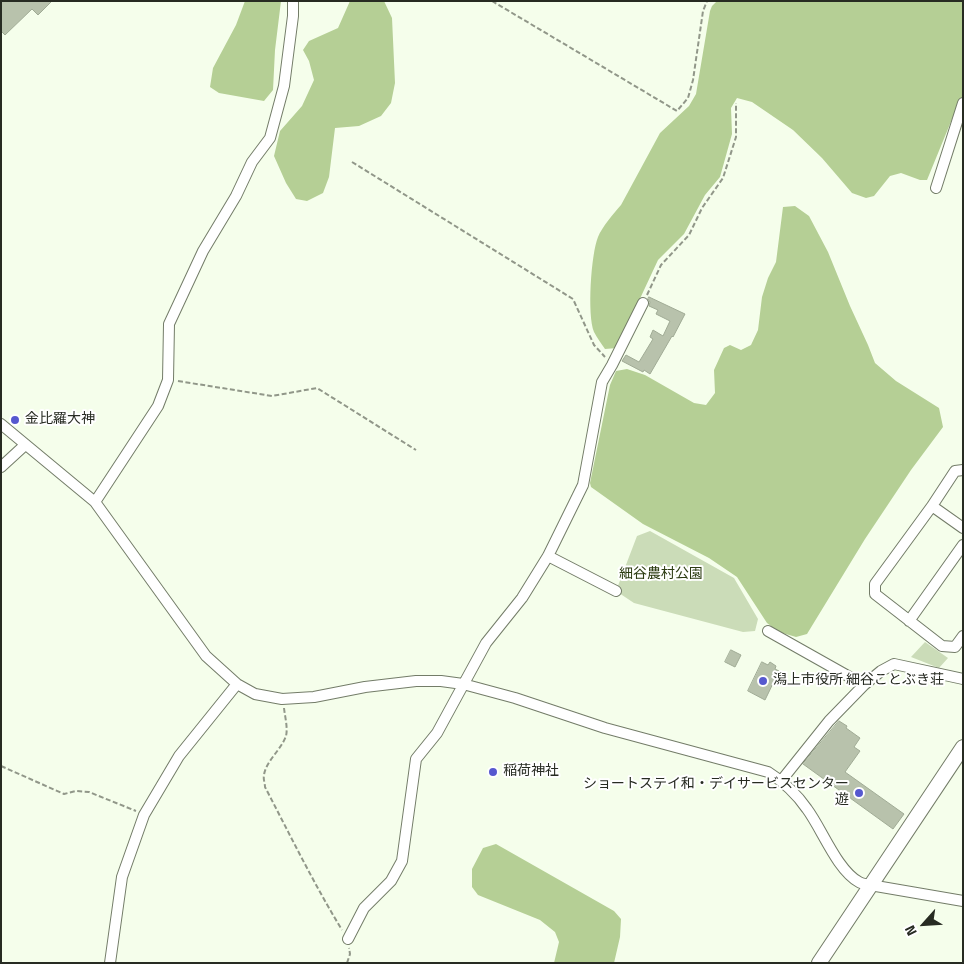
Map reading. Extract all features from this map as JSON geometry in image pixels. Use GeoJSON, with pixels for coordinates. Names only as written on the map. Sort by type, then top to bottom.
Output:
{"type":"FeatureCollection","features":[{"type":"Feature","properties":{"kind":"street"},"geometry":{"type":"LineString","coordinates":[[96,502],[158,406],[168,380],[169,324],[203,251],[236,196],[252,162],[270,138],[284,86],[293,16],[293,1]]}},
{"type":"Feature","properties":{"kind":"street"},"geometry":{"type":"LineString","coordinates":[[936,188],[963,103]]}},
{"type":"Feature","properties":{"kind":"street"},"geometry":{"type":"LineString","coordinates":[[348,938],[364,908],[391,881],[402,861],[416,759],[437,733],[486,643],[522,598],[548,556],[583,485],[602,382],[643,303]]}},
{"type":"Feature","properties":{"kind":"street"},"geometry":{"type":"LineString","coordinates":[[1,424],[96,502],[206,656],[237,684],[255,694],[282,699],[314,697],[365,687],[416,681],[441,681],[462,684],[515,698],[605,728],[768,772],[791,789],[808,810],[829,847],[846,871],[859,882],[870,886],[963,901]]}},
{"type":"Feature","properties":{"kind":"street"},"geometry":{"type":"LineString","coordinates":[[1,466],[25,445]]}},
{"type":"Feature","properties":{"kind":"street"},"geometry":{"type":"LineString","coordinates":[[963,470],[955,471],[875,584],[875,594],[942,646],[955,647],[963,636]]}},
{"type":"Feature","properties":{"kind":"street"},"geometry":{"type":"LineString","coordinates":[[932,506],[963,528]]}},
{"type":"Feature","properties":{"kind":"street"},"geometry":{"type":"LineString","coordinates":[[909,621],[963,544]]}},
{"type":"Feature","properties":{"kind":"street"},"geometry":{"type":"LineString","coordinates":[[548,556],[616,591]]}},
{"type":"Feature","properties":{"kind":"street"},"geometry":{"type":"LineString","coordinates":[[768,631],[864,685]]}},
{"type":"Feature","properties":{"kind":"street"},"geometry":{"type":"LineString","coordinates":[[782,781],[829,721],[864,685],[881,671],[894,664],[963,679]]}},
{"type":"Feature","properties":{"kind":"street"},"geometry":{"type":"LineString","coordinates":[[110,963],[122,877],[144,815],[178,756],[237,684]]}},
{"type":"Feature","properties":{"kind":"street"},"geometry":{"type":"LineString","coordinates":[[819,963],[963,747]]}},
{"type":"Feature","properties":{"kind":"path"},"geometry":{"type":"LineString","coordinates":[[492,1],[677,111],[688,98],[693,80],[703,12],[707,1]]}},
{"type":"Feature","properties":{"kind":"path"},"geometry":{"type":"LineString","coordinates":[[643,303],[661,265],[689,235],[702,208],[722,178],[736,138],[736,103]]}},
{"type":"Feature","properties":{"kind":"path"},"geometry":{"type":"LineString","coordinates":[[352,162],[573,299],[594,345],[612,365]]}},
{"type":"Feature","properties":{"kind":"path"},"geometry":{"type":"LineString","coordinates":[[168,380],[272,396],[317,388],[416,450]]}},
{"type":"Feature","properties":{"kind":"path"},"geometry":{"type":"LineString","coordinates":[[282,699],[287,734],[266,768],[264,777],[265,787],[333,916],[348,938],[350,954],[347,963]]}},
{"type":"Feature","properties":{"kind":"path"},"geometry":{"type":"LineString","coordinates":[[1,766],[64,794],[76,791],[89,792],[144,815]]}},
{"type":"Feature","properties":{"kind":"green space"},"geometry":{"type":"Polygon","coordinates":[[[245,1],[281,1],[275,50],[273,90],[264,101],[219,93],[210,87],[213,68],[236,25],[245,1]]]}},
{"type":"Feature","properties":{"kind":"green space"},"geometry":{"type":"Polygon","coordinates":[[[350,1],[384,1],[392,18],[395,83],[391,103],[381,116],[359,126],[335,128],[329,177],[323,193],[307,201],[296,199],[286,183],[274,156],[280,131],[302,106],[314,80],[309,61],[303,50],[309,41],[338,28],[350,1]]]}},
{"type":"Feature","properties":{"kind":"green space"},"geometry":{"type":"Polygon","coordinates":[[[717,1],[963,1],[963,96],[927,180],[920,180],[901,173],[890,176],[874,196],[866,198],[852,193],[822,158],[793,130],[752,102],[737,98],[731,108],[732,134],[720,177],[705,195],[684,234],[658,260],[617,348],[605,349],[594,332],[590,299],[593,257],[598,237],[621,205],[660,133],[689,106],[696,94],[710,11],[717,1]]]}},
{"type":"Feature","properties":{"kind":"green space"},"geometry":{"type":"Polygon","coordinates":[[[795,206],[809,216],[828,252],[875,363],[896,381],[939,408],[943,427],[911,470],[865,539],[807,634],[796,637],[779,632],[767,623],[737,577],[709,558],[643,524],[591,487],[590,483],[610,385],[616,371],[627,369],[645,375],[694,403],[706,405],[715,393],[714,370],[724,348],[730,345],[741,350],[751,345],[758,330],[762,297],[776,262],[783,207],[795,206]]]}},
{"type":"Feature","properties":{"kind":"green space","name":"細谷農村公園"},"geometry":{"type":"Polygon","coordinates":[[[650,531],[734,578],[758,619],[755,631],[743,632],[634,603],[616,591],[637,536],[650,531]]]}},
{"type":"Feature","properties":{"kind":"green space"},"geometry":{"type":"Polygon","coordinates":[[[925,642],[948,658],[939,668],[911,657],[925,642]]]}},
{"type":"Feature","properties":{"kind":"green space"},"geometry":{"type":"Polygon","coordinates":[[[496,844],[614,911],[621,919],[620,937],[614,963],[554,963],[559,942],[555,932],[540,920],[478,895],[472,887],[472,869],[483,848],[496,844]]]}},
{"type":"Feature","properties":{"kind":"building"},"geometry":{"type":"Polygon","coordinates":[[[4,1],[52,1],[38,15],[32,9],[5,35],[1,31],[1,4],[4,1]]]}},
{"type":"Feature","properties":{"kind":"building"},"geometry":{"type":"Polygon","coordinates":[[[649,297],[685,314],[650,374],[622,361],[626,355],[639,362],[653,339],[650,337],[653,330],[663,336],[670,321],[656,314],[658,310],[649,306],[649,297]]]}},
{"type":"Feature","properties":{"kind":"building"},"geometry":{"type":"Polygon","coordinates":[[[731,650],[741,655],[735,667],[725,662],[731,650]]]}},
{"type":"Feature","properties":{"kind":"building","name":"潟上市役所 細谷ことぶき荘"},"geometry":{"type":"Polygon","coordinates":[[[762,662],[768,665],[770,662],[779,671],[765,700],[748,691],[762,662]]]}},
{"type":"Feature","properties":{"kind":"building","name":"ショートステイ和・デイサービスセンター 遊"},"geometry":{"type":"Polygon","coordinates":[[[839,721],[860,738],[854,747],[860,751],[845,772],[904,814],[893,829],[803,764],[839,721]]]}},
{"type":"Feature","properties":{"kind":"place","name":"金比羅大神"},"geometry":{"type":"Point","coordinates":[15,420]}},
{"type":"Feature","properties":{"kind":"place","name":"潟上市役所 細谷ことぶき荘"},"geometry":{"type":"Point","coordinates":[763,681]}},
{"type":"Feature","properties":{"kind":"place","name":"稲荷神社"},"geometry":{"type":"Point","coordinates":[493,772]}},
{"type":"Feature","properties":{"kind":"place","name":"ショートステイ和・デイサービスセンター 遊"},"geometry":{"type":"Point","coordinates":[859,793]}}]}
